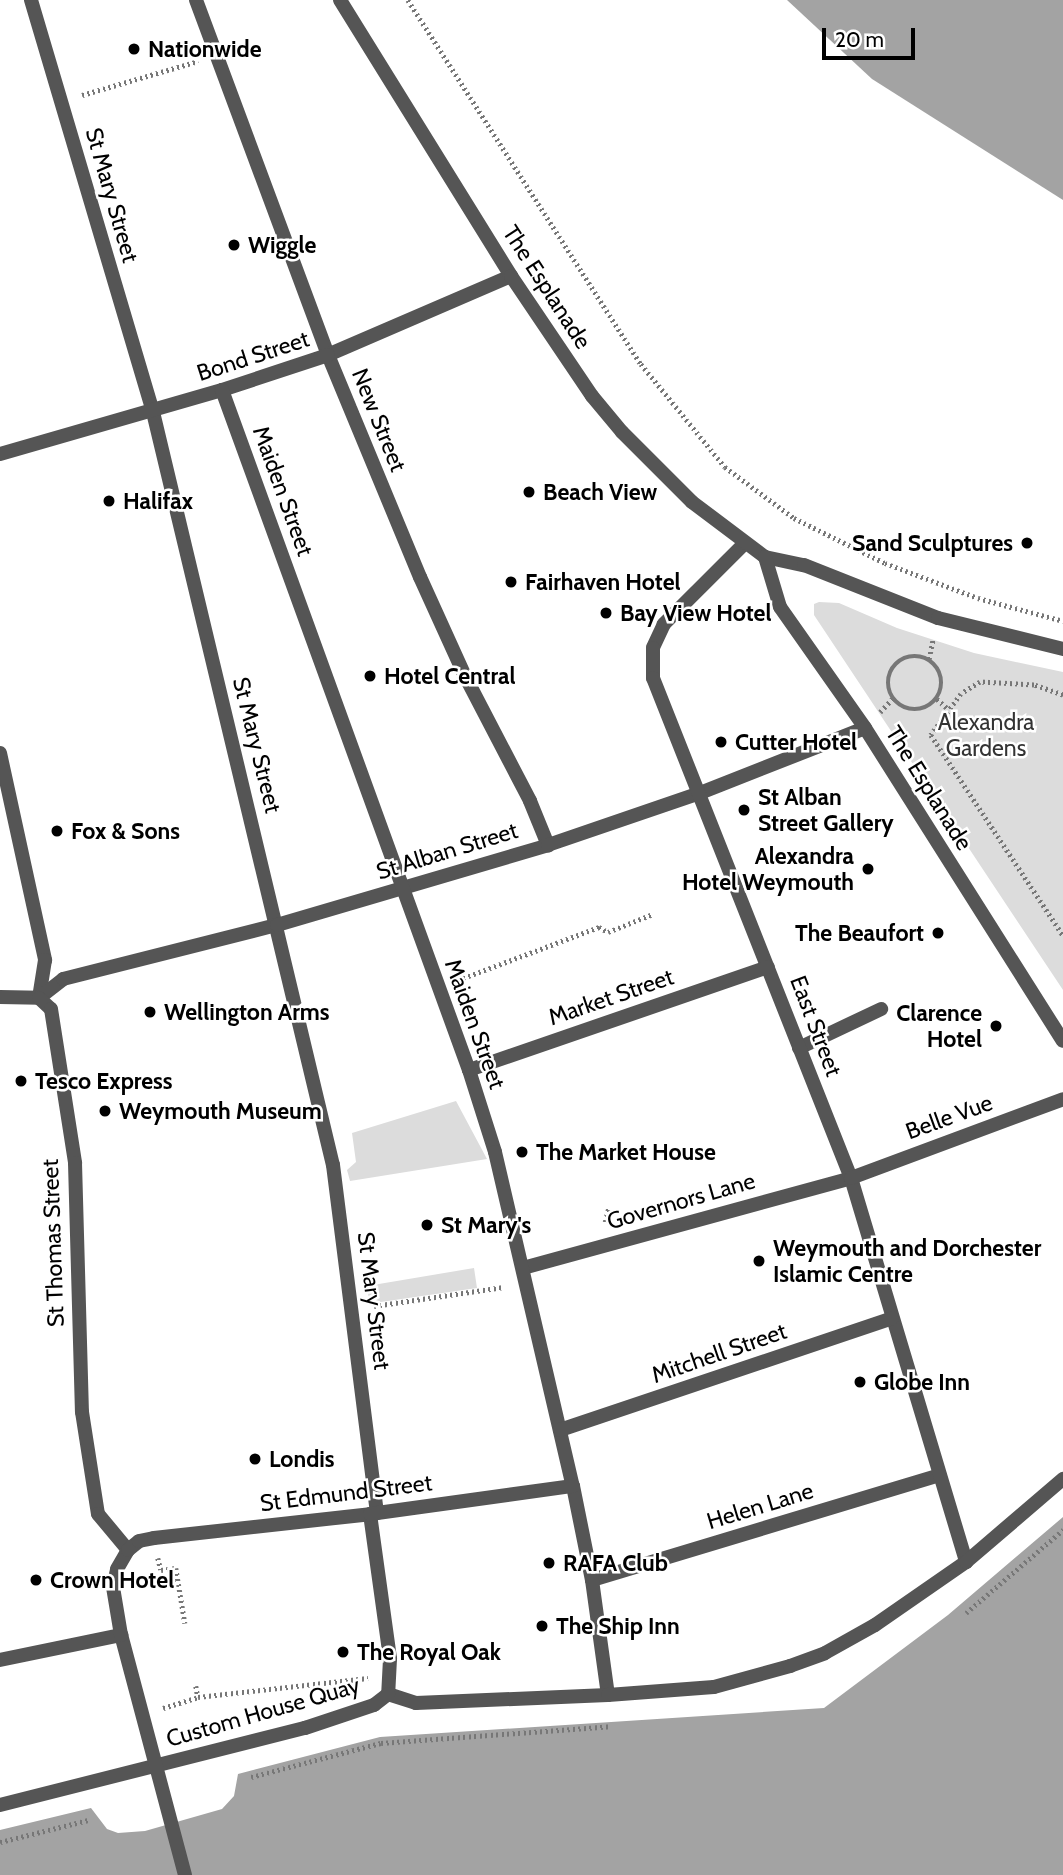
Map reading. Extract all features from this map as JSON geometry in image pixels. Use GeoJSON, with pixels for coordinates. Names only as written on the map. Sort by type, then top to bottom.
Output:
{"type":"FeatureCollection","features":[{"type":"Feature","properties":{"kind":"street","name":"St Mary Street"},"geometry":{"type":"LineString","coordinates":[[31,0],[153,412],[333,1166],[352,1309],[390,1659],[388,1694]]}},
{"type":"Feature","properties":{"kind":"street","name":"New Street"},"geometry":{"type":"LineString","coordinates":[[196,0],[328,355],[420,577],[464,674],[530,801],[548,845]]}},
{"type":"Feature","properties":{"kind":"street","name":"The Esplanade"},"geometry":{"type":"LineString","coordinates":[[340,0],[511,276],[592,396],[622,432],[692,502],[765,557],[804,565],[938,618],[1063,649]]}},
{"type":"Feature","properties":{"kind":"street","name":"Bond Street"},"geometry":{"type":"LineString","coordinates":[[0,454],[153,412],[328,355],[511,276]]}},
{"type":"Feature","properties":{"kind":"street","name":"Maiden Street"},"geometry":{"type":"LineString","coordinates":[[222,390],[401,889],[469,1070],[495,1152],[573,1486],[592,1580],[608,1695]]}},
{"type":"Feature","properties":{"kind":"street","name":"East Street"},"geometry":{"type":"LineString","coordinates":[[746,543],[664,624],[653,648],[653,678],[851,1178],[966,1562]]}},
{"type":"Feature","properties":{"kind":"street","name":"The Esplanade"},"geometry":{"type":"LineString","coordinates":[[765,557],[780,607],[865,728],[1063,1041]]}},
{"type":"Feature","properties":{"kind":"street","name":"St Alban Street"},"geometry":{"type":"LineString","coordinates":[[39,998],[63,979],[277,925],[548,845],[700,793],[865,728]]}},
{"type":"Feature","properties":{"kind":"street"},"geometry":{"type":"LineString","coordinates":[[0,753],[45,960],[39,998],[0,997]]}},
{"type":"Feature","properties":{"kind":"street","name":"Market Street"},"geometry":{"type":"LineString","coordinates":[[469,1070],[768,967]]}},
{"type":"Feature","properties":{"kind":"street","name":"St Thomas Street"},"geometry":{"type":"LineString","coordinates":[[39,998],[51,1009],[75,1163],[82,1412],[98,1514],[128,1550]]}},
{"type":"Feature","properties":{"kind":"street"},"geometry":{"type":"LineString","coordinates":[[799,1048],[881,1009]]}},
{"type":"Feature","properties":{"kind":"street","name":"Belle Vue"},"geometry":{"type":"LineString","coordinates":[[851,1178],[1063,1099]]}},
{"type":"Feature","properties":{"kind":"street","name":"Governors Lane"},"geometry":{"type":"LineString","coordinates":[[523,1268],[851,1178]]}},
{"type":"Feature","properties":{"kind":"street","name":"Mitchell Street"},"geometry":{"type":"LineString","coordinates":[[559,1430],[892,1318]]}},
{"type":"Feature","properties":{"kind":"street","name":"Helen Lane"},"geometry":{"type":"LineString","coordinates":[[592,1580],[940,1475]]}},
{"type":"Feature","properties":{"kind":"street","name":"Custom House Quay"},"geometry":{"type":"LineString","coordinates":[[0,1805],[305,1728],[374,1705],[388,1694],[416,1703],[608,1695],[713,1686],[825,1653],[875,1625],[966,1562],[1063,1479]]}},
{"type":"Feature","properties":{"kind":"street","name":"St Edmund Street"},"geometry":{"type":"LineString","coordinates":[[128,1550],[139,1541],[154,1538],[374,1513],[573,1486]]}},
{"type":"Feature","properties":{"kind":"street"},"geometry":{"type":"LineString","coordinates":[[128,1550],[117,1569],[113,1587],[121,1635],[185,1875]]}},
{"type":"Feature","properties":{"kind":"street"},"geometry":{"type":"LineString","coordinates":[[0,1660],[121,1635]]}},
{"type":"Feature","properties":{"kind":"path"},"geometry":{"type":"LineString","coordinates":[[408,0],[641,364],[725,467],[794,518],[885,563],[978,598],[1063,621]]}},
{"type":"Feature","properties":{"kind":"path"},"geometry":{"type":"LineString","coordinates":[[61,102],[216,56]]}},
{"type":"Feature","properties":{"kind":"path"},"geometry":{"type":"LineString","coordinates":[[920,655],[929,659],[941,673],[942,682],[937,699],[931,705],[914,710],[898,705],[888,690],[889,672],[901,658],[920,655]]}},
{"type":"Feature","properties":{"kind":"path"},"geometry":{"type":"LineString","coordinates":[[1063,695],[1034,685],[980,682],[961,694],[931,734],[1063,935]]}},
{"type":"Feature","properties":{"kind":"path"},"geometry":{"type":"LineString","coordinates":[[937,699],[948,709]]}},
{"type":"Feature","properties":{"kind":"path"},"geometry":{"type":"LineString","coordinates":[[438,988],[598,927],[608,932],[653,914]]}},
{"type":"Feature","properties":{"kind":"path"},"geometry":{"type":"LineString","coordinates":[[352,1309],[526,1283]]}},
{"type":"Feature","properties":{"kind":"path"},"geometry":{"type":"LineString","coordinates":[[966,1614],[1063,1530]]}},
{"type":"Feature","properties":{"kind":"path"},"geometry":{"type":"LineString","coordinates":[[154,1538],[161,1570],[176,1569],[185,1623]]}},
{"type":"Feature","properties":{"kind":"path"},"geometry":{"type":"LineString","coordinates":[[172,1706],[198,1697],[366,1676],[388,1694]]}},
{"type":"Feature","properties":{"kind":"path"},"geometry":{"type":"LineString","coordinates":[[196,1686],[198,1697]]}},
{"type":"Feature","properties":{"kind":"path"},"geometry":{"type":"LineString","coordinates":[[251,1777],[381,1743],[610,1726]]}},
{"type":"Feature","properties":{"kind":"path"},"geometry":{"type":"LineString","coordinates":[[0,1842],[88,1820]]}},
{"type":"Feature","properties":{"kind":"green space","name":"Alexandra Gardens"},"geometry":{"type":"Polygon","coordinates":[[[839,603],[897,628],[974,653],[1063,672],[1063,990],[814,615],[814,604],[839,603]]]}},
{"type":"Feature","properties":{"kind":"green space"},"geometry":{"type":"Polygon","coordinates":[[[456,1101],[487,1159],[350,1181],[347,1170],[356,1162],[352,1133],[456,1101]]]}},
{"type":"Feature","properties":{"kind":"green space"},"geometry":{"type":"Polygon","coordinates":[[[474,1268],[477,1288],[374,1303],[369,1300],[367,1286],[474,1268]]]}},
{"type":"Feature","properties":{"kind":"shaded area"},"geometry":{"type":"Polygon","coordinates":[[[787,0],[1063,0],[1063,200],[872,79],[787,0]]]}},
{"type":"Feature","properties":{"kind":"shaded area"},"geometry":{"type":"Polygon","coordinates":[[[1063,1517],[1063,1875],[0,1875],[0,1830],[91,1808],[107,1829],[118,1833],[145,1831],[222,1809],[234,1796],[238,1774],[380,1737],[824,1708],[948,1615],[1063,1517]]]}},
{"type":"Feature","properties":{"kind":"place","name":"Nationwide"},"geometry":{"type":"Point","coordinates":[134,49]}},
{"type":"Feature","properties":{"kind":"place","name":"Wiggle"},"geometry":{"type":"Point","coordinates":[234,245]}},
{"type":"Feature","properties":{"kind":"place","name":"Beach View"},"geometry":{"type":"Point","coordinates":[529,492]}},
{"type":"Feature","properties":{"kind":"place","name":"Halifax"},"geometry":{"type":"Point","coordinates":[109,501]}},
{"type":"Feature","properties":{"kind":"place","name":"Sand Sculptures"},"geometry":{"type":"Point","coordinates":[1027,543]}},
{"type":"Feature","properties":{"kind":"place","name":"Fairhaven Hotel"},"geometry":{"type":"Point","coordinates":[511,582]}},
{"type":"Feature","properties":{"kind":"place","name":"Bay View Hotel"},"geometry":{"type":"Point","coordinates":[606,613]}},
{"type":"Feature","properties":{"kind":"place","name":"Hotel Central"},"geometry":{"type":"Point","coordinates":[370,676]}},
{"type":"Feature","properties":{"kind":"place","name":"Cutter Hotel"},"geometry":{"type":"Point","coordinates":[721,742]}},
{"type":"Feature","properties":{"kind":"place","name":"St Alban Street Gallery"},"geometry":{"type":"Point","coordinates":[744,810]}},
{"type":"Feature","properties":{"kind":"place","name":"Fox & Sons"},"geometry":{"type":"Point","coordinates":[57,831]}},
{"type":"Feature","properties":{"kind":"place","name":"Alexandra Hotel Weymouth"},"geometry":{"type":"Point","coordinates":[868,869]}},
{"type":"Feature","properties":{"kind":"place","name":"The Beaufort"},"geometry":{"type":"Point","coordinates":[938,933]}},
{"type":"Feature","properties":{"kind":"place","name":"Wellington Arms"},"geometry":{"type":"Point","coordinates":[150,1012]}},
{"type":"Feature","properties":{"kind":"place","name":"Clarence Hotel"},"geometry":{"type":"Point","coordinates":[996,1026]}},
{"type":"Feature","properties":{"kind":"place","name":"Tesco Express"},"geometry":{"type":"Point","coordinates":[21,1081]}},
{"type":"Feature","properties":{"kind":"place","name":"Weymouth Museum"},"geometry":{"type":"Point","coordinates":[105,1111]}},
{"type":"Feature","properties":{"kind":"place","name":"The Market House"},"geometry":{"type":"Point","coordinates":[522,1152]}},
{"type":"Feature","properties":{"kind":"place","name":"St Mary's"},"geometry":{"type":"Point","coordinates":[427,1225]}},
{"type":"Feature","properties":{"kind":"place","name":"Weymouth and Dorchester Islamic Centre"},"geometry":{"type":"Point","coordinates":[759,1261]}},
{"type":"Feature","properties":{"kind":"place","name":"Globe Inn"},"geometry":{"type":"Point","coordinates":[860,1382]}},
{"type":"Feature","properties":{"kind":"place","name":"Londis"},"geometry":{"type":"Point","coordinates":[255,1459]}},
{"type":"Feature","properties":{"kind":"place","name":"RAFA Club"},"geometry":{"type":"Point","coordinates":[549,1563]}},
{"type":"Feature","properties":{"kind":"place","name":"Crown Hotel"},"geometry":{"type":"Point","coordinates":[36,1580]}},
{"type":"Feature","properties":{"kind":"place","name":"The Ship Inn"},"geometry":{"type":"Point","coordinates":[542,1626]}},
{"type":"Feature","properties":{"kind":"place","name":"The Royal Oak"},"geometry":{"type":"Point","coordinates":[343,1652]}}]}
